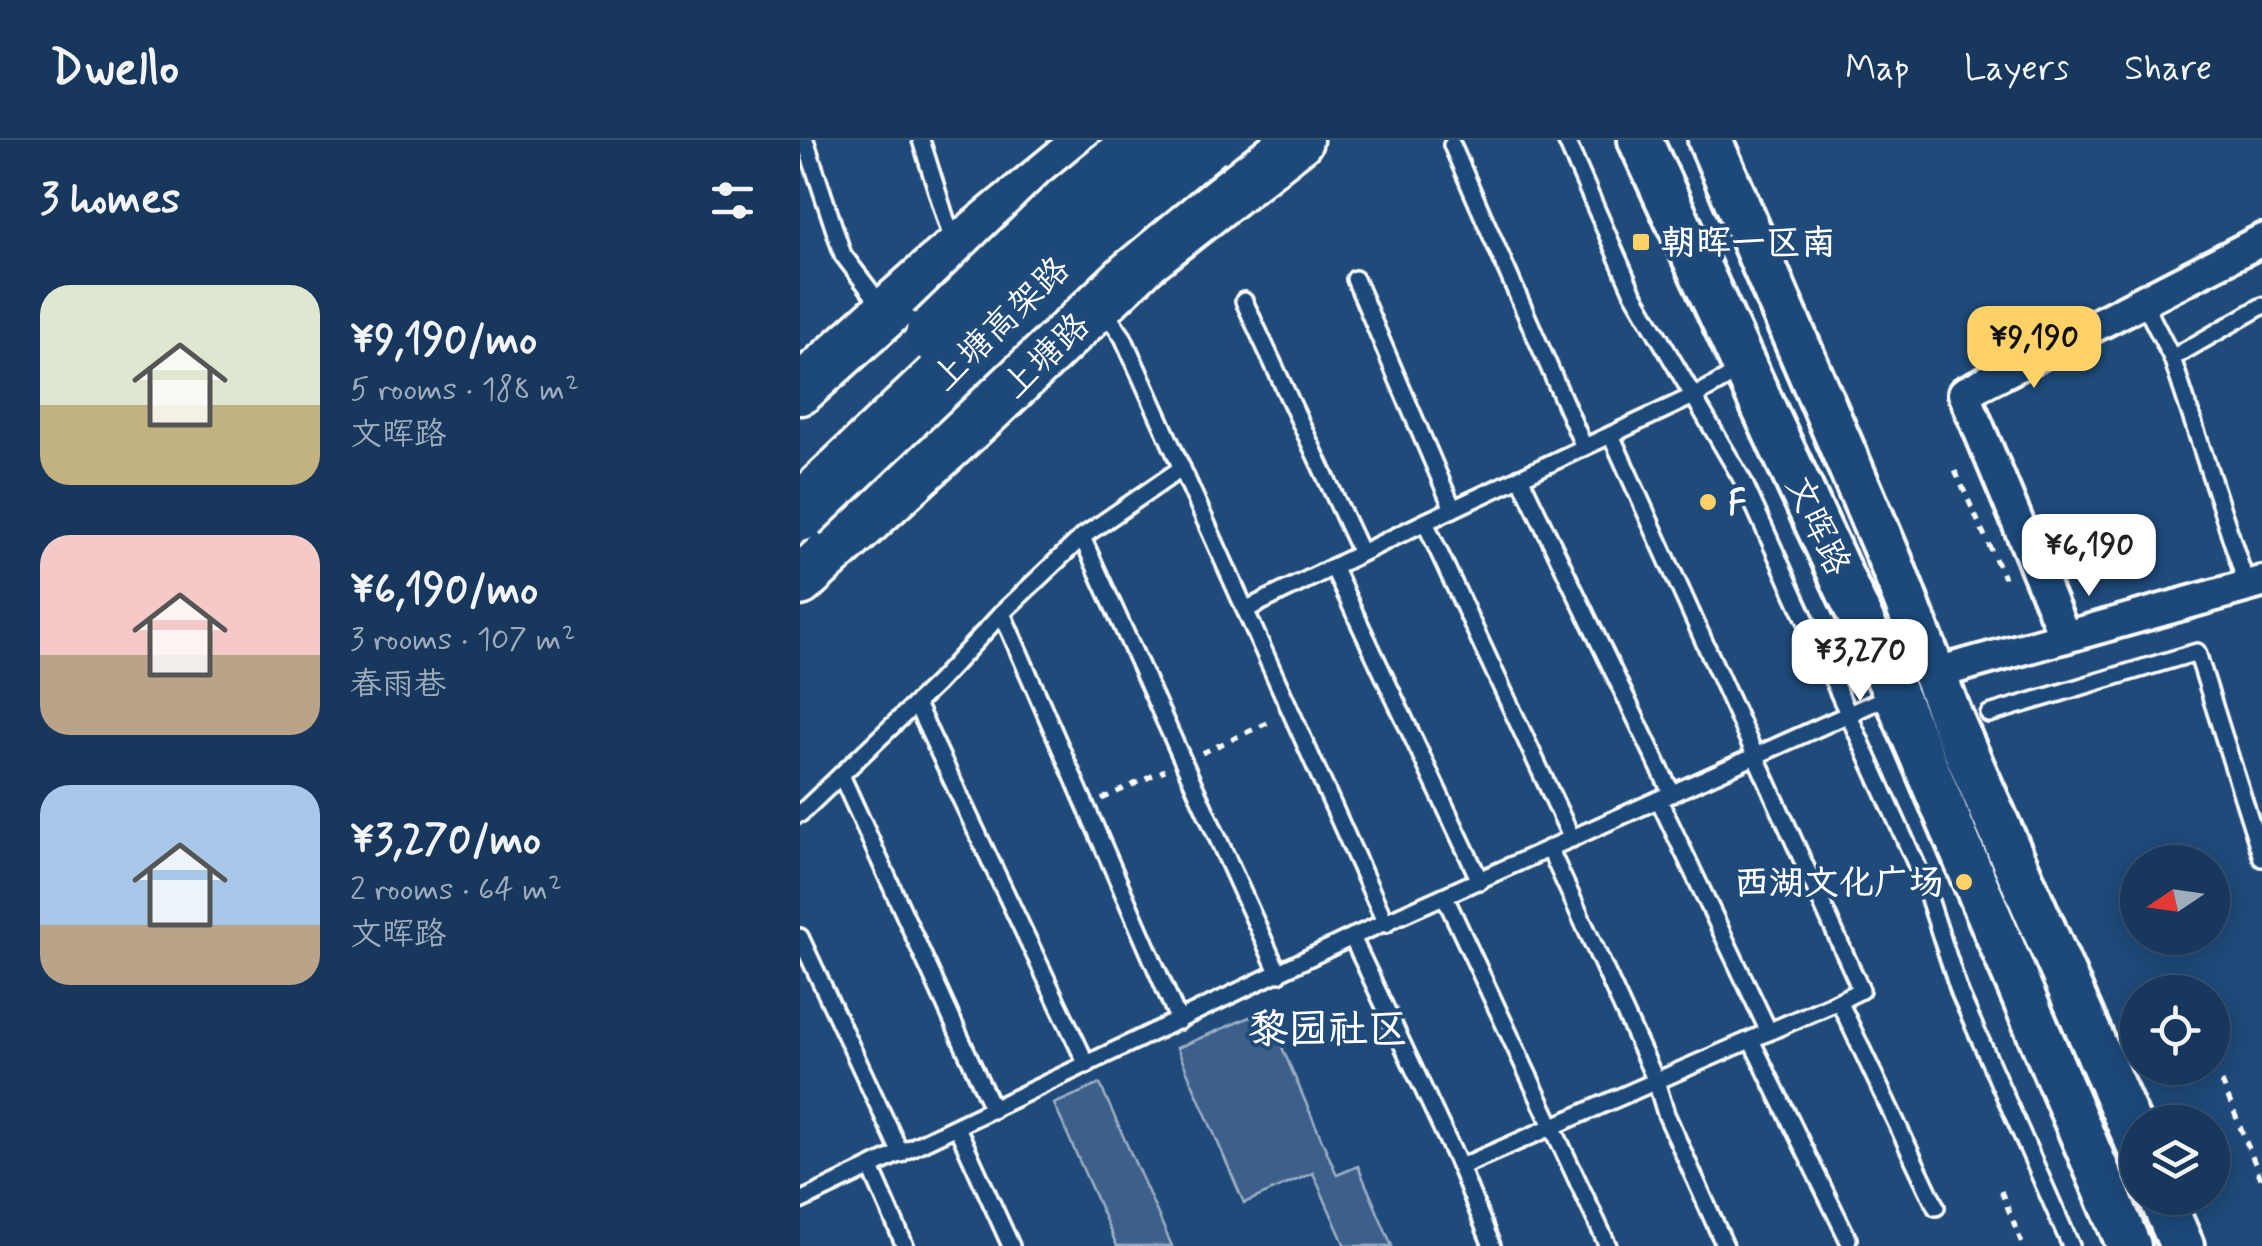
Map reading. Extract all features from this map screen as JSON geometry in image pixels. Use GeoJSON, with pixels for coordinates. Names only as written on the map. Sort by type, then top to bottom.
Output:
{"type":"FeatureCollection","features":[{"type":"Feature","properties":{"kind":"highway","name":"上塘高架路"},"geometry":{"type":"LineString","coordinates":[[800,463],[1068,204],[1146,140]]}},
{"type":"Feature","properties":{"kind":"highway","name":"上塘高架路"},"geometry":{"type":"LineString","coordinates":[[800,513],[1094,234],[1206,140]]}},
{"type":"Feature","properties":{"kind":"main road","name":"上塘路"},"geometry":{"type":"LineString","coordinates":[[800,581],[1144,260],[1298,140]]}},
{"type":"Feature","properties":{"kind":"main road","name":"文晖路"},"geometry":{"type":"LineString","coordinates":[[1640,140],[1895,693],[2129,1246]]}},
{"type":"Feature","properties":{"kind":"main road","name":"文晖路"},"geometry":{"type":"LineString","coordinates":[[1710,140],[1890,560],[1932,674],[2121,1105]]}},
{"type":"Feature","properties":{"kind":"main road"},"geometry":{"type":"LineString","coordinates":[[800,390],[1073,146]]}},
{"type":"Feature","properties":{"kind":"main road"},"geometry":{"type":"LineString","coordinates":[[2168,1215],[2182,1246]]}},
{"type":"Feature","properties":{"kind":"street"},"geometry":{"type":"LineString","coordinates":[[2065,637],[1964,393],[2262,240]]}},
{"type":"Feature","properties":{"kind":"street"},"geometry":{"type":"LineString","coordinates":[[1932,674],[2254,584]]}},
{"type":"Feature","properties":{"kind":"lane"},"geometry":{"type":"LineString","coordinates":[[805,140],[842,255],[886,313]]}},
{"type":"Feature","properties":{"kind":"lane"},"geometry":{"type":"LineString","coordinates":[[921,140],[957,253]]}},
{"type":"Feature","properties":{"kind":"lane"},"geometry":{"type":"LineString","coordinates":[[1566,140],[1632,290],[1743,481],[1922,877],[1960,994],[2071,1246]]}},
{"type":"Feature","properties":{"kind":"lane"},"geometry":{"type":"LineString","coordinates":[[1452,145],[1584,447]]}},
{"type":"Feature","properties":{"kind":"lane"},"geometry":{"type":"LineString","coordinates":[[1355,279],[1453,509]]}},
{"type":"Feature","properties":{"kind":"lane"},"geometry":{"type":"LineString","coordinates":[[1244,301],[1361,553]]}},
{"type":"Feature","properties":{"kind":"lane"},"geometry":{"type":"LineString","coordinates":[[2144,301],[2172,358],[2254,584]]}},
{"type":"Feature","properties":{"kind":"lane"},"geometry":{"type":"LineString","coordinates":[[1099,303],[1124,336],[1386,924]]}},
{"type":"Feature","properties":{"kind":"lane"},"geometry":{"type":"LineString","coordinates":[[2172,358],[2262,306]]}},
{"type":"Feature","properties":{"kind":"lane"},"geometry":{"type":"LineString","coordinates":[[1246,610],[1745,368]]}},
{"type":"Feature","properties":{"kind":"lane"},"geometry":{"type":"LineString","coordinates":[[1460,1167],[1861,990],[1611,434]]}},
{"type":"Feature","properties":{"kind":"lane"},"geometry":{"type":"LineString","coordinates":[[800,814],[1082,537],[1182,468]]}},
{"type":"Feature","properties":{"kind":"lane"},"geometry":{"type":"LineString","coordinates":[[1520,477],[1769,1032]]}},
{"type":"Feature","properties":{"kind":"lane"},"geometry":{"type":"LineString","coordinates":[[1425,522],[1572,839]]}},
{"type":"Feature","properties":{"kind":"lane"},"geometry":{"type":"LineString","coordinates":[[1082,537],[1280,974]]}},
{"type":"Feature","properties":{"kind":"lane"},"geometry":{"type":"LineString","coordinates":[[1333,567],[1480,881]]}},
{"type":"Feature","properties":{"kind":"lane"},"geometry":{"type":"LineString","coordinates":[[1002,613],[1180,1022]]}},
{"type":"Feature","properties":{"kind":"lane"},"geometry":{"type":"LineString","coordinates":[[1989,714],[2196,652],[2262,858]]}},
{"type":"Feature","properties":{"kind":"lane"},"geometry":{"type":"LineString","coordinates":[[802,1194],[901,1154],[1352,938],[1895,693]]}},
{"type":"Feature","properties":{"kind":"lane"},"geometry":{"type":"LineString","coordinates":[[916,704],[1087,1065]]}},
{"type":"Feature","properties":{"kind":"lane"},"geometry":{"type":"LineString","coordinates":[[841,775],[992,1110]]}},
{"type":"Feature","properties":{"kind":"lane"},"geometry":{"type":"LineString","coordinates":[[1550,850],[1656,1081],[1666,1114],[1725,1246]]}},
{"type":"Feature","properties":{"kind":"lane"},"geometry":{"type":"LineString","coordinates":[[1446,896],[1608,1246]]}},
{"type":"Feature","properties":{"kind":"lane"},"geometry":{"type":"LineString","coordinates":[[800,937],[901,1154]]}},
{"type":"Feature","properties":{"kind":"lane"},"geometry":{"type":"LineString","coordinates":[[1352,938],[1460,1167],[1492,1246]]}},
{"type":"Feature","properties":{"kind":"lane"},"geometry":{"type":"LineString","coordinates":[[1839,1002],[1936,1207]]}},
{"type":"Feature","properties":{"kind":"lane"},"geometry":{"type":"LineString","coordinates":[[1751,1040],[1848,1240]]}},
{"type":"Feature","properties":{"kind":"lane"},"geometry":{"type":"LineString","coordinates":[[957,1127],[1012,1246]]}},
{"type":"Feature","properties":{"kind":"lane"},"geometry":{"type":"LineString","coordinates":[[870,1168],[905,1246]]}},
{"type":"Feature","properties":{"kind":"path"},"geometry":{"type":"LineString","coordinates":[[1955,471],[2004,578]]}},
{"type":"Feature","properties":{"kind":"path"},"geometry":{"type":"LineString","coordinates":[[2223,1085],[2262,1182]]}},
{"type":"Feature","properties":{"kind":"path"},"geometry":{"type":"LineString","coordinates":[[2001,1192],[2024,1246]]}},
{"type":"Feature","properties":{"kind":"shaded area"},"geometry":{"type":"Polygon","coordinates":[[[1266,1010],[1337,1175],[1358,1166],[1392,1246],[1345,1246],[1313,1173],[1244,1203],[1177,1048],[1266,1010]]]}},
{"type":"Feature","properties":{"kind":"shaded area"},"geometry":{"type":"Polygon","coordinates":[[[1100,1084],[1172,1246],[1117,1246],[1054,1104],[1100,1084]]]}},
{"type":"Feature","properties":{"kind":"place","name":"朝晖一区南"},"geometry":{"type":"Point","coordinates":[1641,242]}},
{"type":"Feature","properties":{"kind":"place","name":"F"},"geometry":{"type":"Point","coordinates":[1708,502]}},
{"type":"Feature","properties":{"kind":"place","name":"西湖文化广场"},"geometry":{"type":"Point","coordinates":[1964,882]}},
{"type":"Feature","properties":{"kind":"district","name":"黎园社区"},"geometry":{"type":"Point","coordinates":[1328,1028]}}]}
